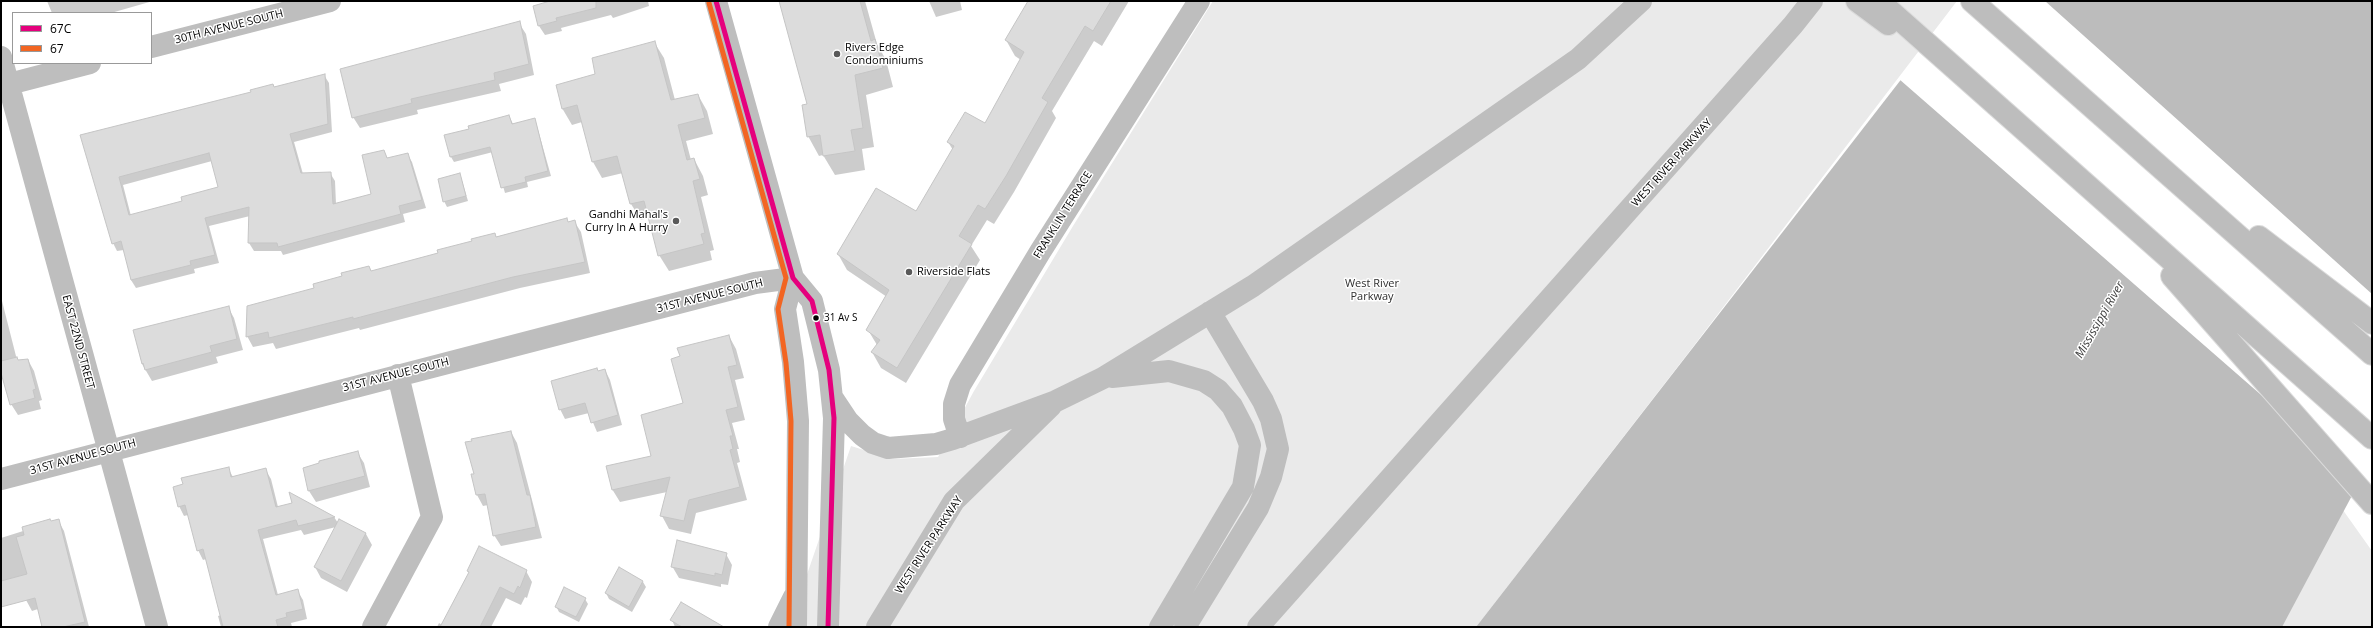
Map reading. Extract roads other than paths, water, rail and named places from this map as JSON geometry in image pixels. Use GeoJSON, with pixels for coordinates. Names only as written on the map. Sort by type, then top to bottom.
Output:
{"type":"FeatureCollection","features":[{"type":"Feature","properties":{"kind":"highway"},"geometry":{"type":"LineString","coordinates":[[1857,1],[1990,100]]}},
{"type":"Feature","properties":{"kind":"highway"},"geometry":{"type":"LineString","coordinates":[[1879,1],[2372,438]]}},
{"type":"Feature","properties":{"kind":"highway"},"geometry":{"type":"LineString","coordinates":[[1972,1],[2372,354]]}},
{"type":"Feature","properties":{"kind":"highway"},"geometry":{"type":"LineString","coordinates":[[2109,122],[2372,323]]}},
{"type":"Feature","properties":{"kind":"highway"},"geometry":{"type":"LineString","coordinates":[[2110,206],[2372,503]]}},
{"type":"Feature","properties":{"kind":"street","name":"30TH AVENUE SOUTH"},"geometry":{"type":"LineString","coordinates":[[152,47],[330,1]]}},
{"type":"Feature","properties":{"kind":"street"},"geometry":{"type":"LineString","coordinates":[[716,1],[793,278],[812,301],[823,337],[834,418],[828,627]]}},
{"type":"Feature","properties":{"kind":"street","name":"FRANKLIN TERRACE"},"geometry":{"type":"LineString","coordinates":[[960,437],[954,419],[954,404],[960,385],[1040,252],[1198,1]]}},
{"type":"Feature","properties":{"kind":"street","name":"WEST RIVER PARKWAY"},"geometry":{"type":"LineString","coordinates":[[832,397],[848,421],[862,435],[873,443],[888,448],[936,444],[960,437],[1056,401],[1102,378],[1253,286],[1578,59],[1641,1]]}},
{"type":"Feature","properties":{"kind":"street","name":"WEST RIVER PARKWAY"},"geometry":{"type":"LineString","coordinates":[[1258,627],[1793,25],[1812,1]]}},
{"type":"Feature","properties":{"kind":"street","name":"EAST 22ND STREET"},"geometry":{"type":"LineString","coordinates":[[1,57],[5,85],[157,627]]}},
{"type":"Feature","properties":{"kind":"street"},"geometry":{"type":"LineString","coordinates":[[5,85],[86,64]]}},
{"type":"Feature","properties":{"kind":"street"},"geometry":{"type":"LineString","coordinates":[[793,278],[785,308],[793,362],[798,422],[796,627]]}},
{"type":"Feature","properties":{"kind":"street","name":"31ST AVENUE SOUTH"},"geometry":{"type":"LineString","coordinates":[[1,479],[755,283],[793,278]]}},
{"type":"Feature","properties":{"kind":"street"},"geometry":{"type":"LineString","coordinates":[[1185,627],[1258,508],[1271,477],[1278,449],[1271,419],[1263,401],[1210,312]]}},
{"type":"Feature","properties":{"kind":"street"},"geometry":{"type":"LineString","coordinates":[[1102,378],[1169,372],[1204,381],[1218,390],[1232,406],[1244,429],[1250,445],[1243,487],[1160,627]]}},
{"type":"Feature","properties":{"kind":"street"},"geometry":{"type":"LineString","coordinates":[[373,627],[432,517],[398,375]]}},
{"type":"Feature","properties":{"kind":"street","name":"WEST RIVER PARKWAY"},"geometry":{"type":"LineString","coordinates":[[877,627],[954,501],[1056,401]]}},
{"type":"Feature","properties":{"kind":"street"},"geometry":{"type":"LineString","coordinates":[[779,627],[796,593]]}},
{"type":"Feature","properties":{"kind":"water","name":"Mississippi River"},"geometry":{"type":"Polygon","coordinates":[[[1962,1],[2372,1],[2372,458],[2282,627],[1476,627],[1962,1]]]}},
{"type":"Feature","properties":{"kind":"place","name":"Rivers Edge Condominiums"},"geometry":{"type":"Point","coordinates":[837,54]}},
{"type":"Feature","properties":{"kind":"place","name":"Gandhi Mahal's Curry In A Hurry"},"geometry":{"type":"Point","coordinates":[676,221]}},
{"type":"Feature","properties":{"kind":"place","name":"Riverside Flats"},"geometry":{"type":"Point","coordinates":[909,272]}},
{"type":"Feature","properties":{"kind":"place","name":"31 Av S"},"geometry":{"type":"Point","coordinates":[816,318]}},
{"type":"Feature","properties":{"kind":"park label","name":"West River Parkway"},"geometry":{"type":"Point","coordinates":[1372,290]}}]}
